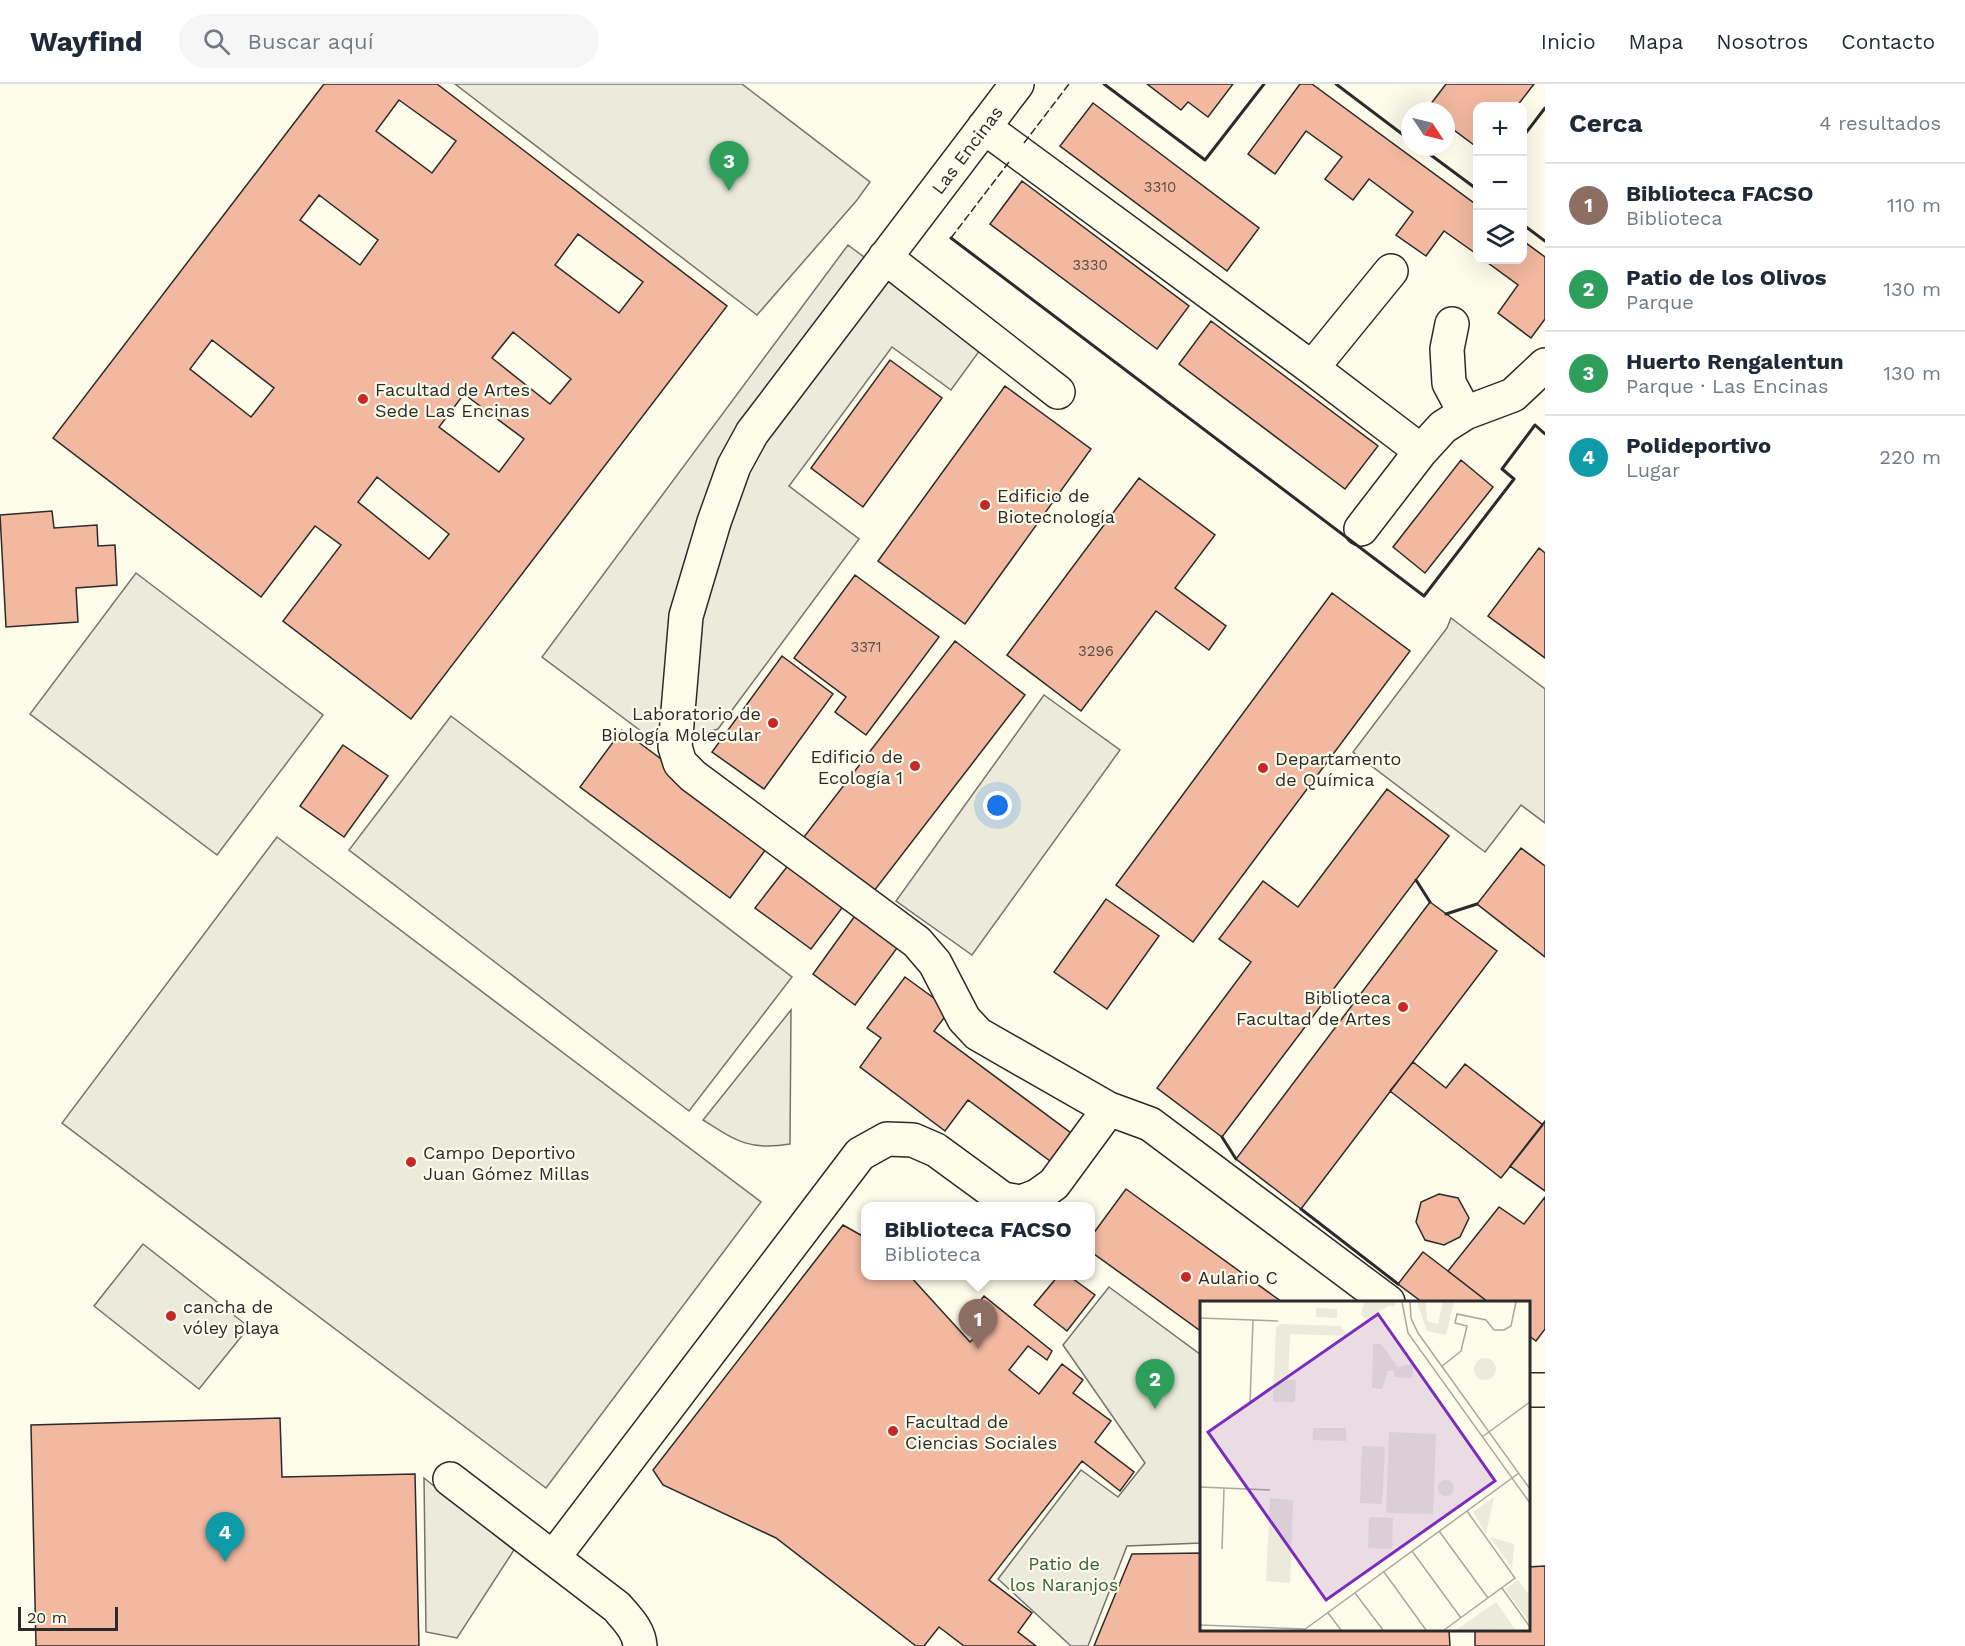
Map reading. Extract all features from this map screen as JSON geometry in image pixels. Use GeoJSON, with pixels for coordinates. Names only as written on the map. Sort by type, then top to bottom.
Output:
{"type":"FeatureCollection","features":[{"type":"Feature","properties":{"kind":"street","name":"Las Encinas"},"geometry":{"type":"LineString","coordinates":[[1017,84],[752,433],[734,466],[714,522],[686,616],[675,747],[680,763],[693,776],[916,942],[935,963],[964,1019],[978,1034],[1109,1109],[1150,1124],[1387,1301]]}},
{"type":"Feature","properties":{"kind":"street"},"geometry":{"type":"LineString","coordinates":[[984,127],[1421,451]]}},
{"type":"Feature","properties":{"kind":"street"},"geometry":{"type":"LineString","coordinates":[[885,257],[1058,392]]}},
{"type":"Feature","properties":{"kind":"street"},"geometry":{"type":"LineString","coordinates":[[1312,368],[1391,271]]}},
{"type":"Feature","properties":{"kind":"street"},"geometry":{"type":"LineString","coordinates":[[1452,324],[1447,349],[1449,383],[1465,412]]}},
{"type":"Feature","properties":{"kind":"street"},"geometry":{"type":"LineString","coordinates":[[1361,529],[1421,451],[1443,427],[1465,412],[1513,395],[1545,365]]}},
{"type":"Feature","properties":{"kind":"street"},"geometry":{"type":"LineString","coordinates":[[553,1558],[860,1154],[887,1139],[913,1140],[936,1150],[1003,1199],[1021,1202],[1037,1196],[1054,1184],[1109,1109]]}},
{"type":"Feature","properties":{"kind":"street"},"geometry":{"type":"LineString","coordinates":[[450,1479],[617,1607],[633,1626],[640,1646]]}},
{"type":"Feature","properties":{"kind":"green space"},"geometry":{"type":"Polygon","coordinates":[[[455,84],[742,84],[870,182],[757,315],[455,84]]]}},
{"type":"Feature","properties":{"kind":"green space"},"geometry":{"type":"Polygon","coordinates":[[[136,573],[323,715],[217,855],[30,714],[136,573]]]}},
{"type":"Feature","properties":{"kind":"green space"},"geometry":{"type":"Polygon","coordinates":[[[1451,618],[1545,689],[1545,823],[1521,805],[1485,852],[1353,752],[1447,628],[1451,618]]]}},
{"type":"Feature","properties":{"kind":"green space"},"geometry":{"type":"Polygon","coordinates":[[[1044,695],[1120,750],[972,955],[896,901],[1044,695]]]}},
{"type":"Feature","properties":{"kind":"green space"},"geometry":{"type":"Polygon","coordinates":[[[451,716],[792,977],[689,1111],[349,850],[451,716]]]}},
{"type":"Feature","properties":{"kind":"green space","name":"Campo Deportivo Juan Gómez Millas"},"geometry":{"type":"Polygon","coordinates":[[[277,837],[761,1202],[546,1488],[62,1123],[277,837]]]}},
{"type":"Feature","properties":{"kind":"green space"},"geometry":{"type":"Polygon","coordinates":[[[791,1010],[790,1144],[764,1146],[734,1139],[703,1120],[791,1010]]]}},
{"type":"Feature","properties":{"kind":"green space","name":"cancha de vóley playa"},"geometry":{"type":"Polygon","coordinates":[[[143,1244],[249,1327],[199,1389],[94,1306],[143,1244]]]}},
{"type":"Feature","properties":{"kind":"green space","name":"Patio de los Naranjos"},"geometry":{"type":"Polygon","coordinates":[[[1109,1287],[1200,1354],[1200,1543],[1127,1546],[1088,1646],[1071,1646],[998,1579],[1081,1470],[1118,1497],[1145,1463],[1063,1345],[1109,1287]]]}},
{"type":"Feature","properties":{"kind":"green space"},"geometry":{"type":"Polygon","coordinates":[[[424,1478],[514,1550],[457,1638],[426,1632],[424,1478]]]}},
{"type":"Feature","properties":{"kind":"shaded area"},"geometry":{"type":"Polygon","coordinates":[[[848,245],[983,346],[951,390],[892,347],[789,486],[859,539],[718,729],[661,746],[542,657],[848,245]]]}},
{"type":"Feature","properties":{"kind":"building","name":"Facultad de Artes Sede Las Encinas"},"geometry":{"type":"Polygon","coordinates":[[[324,84],[437,84],[727,306],[411,719],[283,621],[341,545],[315,526],[261,597],[53,438],[324,84]],[[399,100],[376,131],[432,173],[456,141],[399,100]],[[319,195],[300,220],[360,265],[378,240],[319,195]],[[578,234],[555,265],[619,313],[643,282],[578,234]],[[513,332],[492,358],[550,404],[571,379],[513,332]],[[212,340],[190,369],[251,417],[274,388],[212,340]],[[464,394],[439,427],[499,472],[524,439],[464,394]],[[377,477],[358,502],[429,559],[449,534],[377,477]]]}},
{"type":"Feature","properties":{"kind":"building"},"geometry":{"type":"Polygon","coordinates":[[[1147,84],[1233,84],[1208,117],[1188,102],[1181,110],[1147,84]]]}},
{"type":"Feature","properties":{"kind":"building"},"geometry":{"type":"Polygon","coordinates":[[[1300,84],[1312,84],[1401,149],[1401,156],[1410,156],[1473,202],[1473,251],[1444,231],[1426,256],[1396,235],[1413,212],[1369,179],[1353,200],[1325,179],[1342,157],[1306,131],[1275,174],[1248,154],[1300,84]]]}},
{"type":"Feature","properties":{"kind":"building"},"geometry":{"type":"Polygon","coordinates":[[[1446,84],[1534,84],[1520,102],[1473,102],[1473,144],[1455,131],[1455,102],[1432,102],[1446,84]]]}},
{"type":"Feature","properties":{"kind":"building"},"geometry":{"type":"Polygon","coordinates":[[[1093,103],[1259,228],[1227,271],[1060,146],[1093,103]]]}},
{"type":"Feature","properties":{"kind":"building"},"geometry":{"type":"Polygon","coordinates":[[[1022,181],[1189,306],[1157,349],[990,224],[1022,181]]]}},
{"type":"Feature","properties":{"kind":"building"},"geometry":{"type":"Polygon","coordinates":[[[1527,244],[1545,257],[1545,319],[1531,338],[1498,313],[1518,285],[1489,264],[1527,264],[1527,244]]]}},
{"type":"Feature","properties":{"kind":"building"},"geometry":{"type":"Polygon","coordinates":[[[1211,321],[1378,446],[1345,489],[1179,364],[1211,321]]]}},
{"type":"Feature","properties":{"kind":"building"},"geometry":{"type":"Polygon","coordinates":[[[890,360],[942,398],[863,507],[811,468],[890,360]]]}},
{"type":"Feature","properties":{"kind":"building","name":"Edificio de Biotecnología"},"geometry":{"type":"Polygon","coordinates":[[[1005,386],[1091,449],[965,624],[878,561],[1005,386]]]}},
{"type":"Feature","properties":{"kind":"building"},"geometry":{"type":"Polygon","coordinates":[[[1461,460],[1493,487],[1425,573],[1393,547],[1461,460]]]}},
{"type":"Feature","properties":{"kind":"building"},"geometry":{"type":"Polygon","coordinates":[[[1139,478],[1215,535],[1175,588],[1226,626],[1209,650],[1156,611],[1081,711],[1007,655],[1139,478]]]}},
{"type":"Feature","properties":{"kind":"building"},"geometry":{"type":"Polygon","coordinates":[[[52,511],[54,528],[97,525],[98,546],[115,545],[117,585],[76,588],[78,622],[6,627],[0,515],[52,511]]]}},
{"type":"Feature","properties":{"kind":"building"},"geometry":{"type":"Polygon","coordinates":[[[1539,548],[1545,553],[1545,658],[1488,616],[1539,548]]]}},
{"type":"Feature","properties":{"kind":"building"},"geometry":{"type":"Polygon","coordinates":[[[855,575],[939,637],[866,735],[835,712],[846,697],[794,658],[855,575]]]}},
{"type":"Feature","properties":{"kind":"building","name":"Departamento de Química"},"geometry":{"type":"Polygon","coordinates":[[[1332,593],[1410,651],[1193,942],[1116,885],[1332,593]]]}},
{"type":"Feature","properties":{"kind":"building","name":"Edificio de Ecología 1"},"geometry":{"type":"Polygon","coordinates":[[[955,641],[1025,695],[874,891],[804,837],[955,641]]]}},
{"type":"Feature","properties":{"kind":"building","name":"Laboratorio de Biología Molecular"},"geometry":{"type":"Polygon","coordinates":[[[782,656],[833,694],[764,789],[712,752],[782,656]]]}},
{"type":"Feature","properties":{"kind":"building"},"geometry":{"type":"Polygon","coordinates":[[[622,730],[772,841],[730,898],[580,787],[622,730]]]}},
{"type":"Feature","properties":{"kind":"building"},"geometry":{"type":"Polygon","coordinates":[[[343,745],[388,776],[344,837],[300,806],[343,745]]]}},
{"type":"Feature","properties":{"kind":"building"},"geometry":{"type":"Polygon","coordinates":[[[1387,789],[1449,836],[1222,1137],[1157,1088],[1251,962],[1219,939],[1263,881],[1298,907],[1387,789]]]}},
{"type":"Feature","properties":{"kind":"building"},"geometry":{"type":"Polygon","coordinates":[[[1521,848],[1545,866],[1545,957],[1477,904],[1521,848]]]}},
{"type":"Feature","properties":{"kind":"building"},"geometry":{"type":"Polygon","coordinates":[[[793,859],[848,900],[811,949],[755,908],[793,859]]]}},
{"type":"Feature","properties":{"kind":"building"},"geometry":{"type":"Polygon","coordinates":[[[1106,899],[1159,936],[1107,1009],[1054,972],[1106,899]]]}},
{"type":"Feature","properties":{"kind":"building","name":"Biblioteca Facultad de Artes"},"geometry":{"type":"Polygon","coordinates":[[[1430,902],[1497,951],[1301,1209],[1236,1159],[1430,902]]]}},
{"type":"Feature","properties":{"kind":"building"},"geometry":{"type":"Polygon","coordinates":[[[857,913],[900,944],[855,1005],[813,974],[857,913]]]}},
{"type":"Feature","properties":{"kind":"building"},"geometry":{"type":"Polygon","coordinates":[[[905,977],[950,1010],[934,1031],[1071,1133],[1050,1161],[968,1100],[945,1131],[860,1067],[881,1038],[867,1028],[905,977]]]}},
{"type":"Feature","properties":{"kind":"building"},"geometry":{"type":"Polygon","coordinates":[[[1413,1062],[1446,1088],[1465,1064],[1543,1125],[1501,1178],[1390,1091],[1413,1062]]]}},
{"type":"Feature","properties":{"kind":"building"},"geometry":{"type":"Polygon","coordinates":[[[1545,1121],[1545,1191],[1510,1166],[1545,1121]]]}},
{"type":"Feature","properties":{"kind":"building","name":"Aulario C"},"geometry":{"type":"Polygon","coordinates":[[[1126,1189],[1281,1301],[1200,1301],[1200,1331],[1095,1255],[1095,1231],[1126,1189]]]}},
{"type":"Feature","properties":{"kind":"building"},"geometry":{"type":"Polygon","coordinates":[[[1439,1194],[1458,1198],[1469,1218],[1460,1237],[1444,1245],[1425,1240],[1416,1222],[1421,1202],[1439,1194]]]}},
{"type":"Feature","properties":{"kind":"building"},"geometry":{"type":"Polygon","coordinates":[[[1545,1197],[1545,1329],[1536,1341],[1530,1336],[1530,1301],[1487,1301],[1448,1271],[1499,1207],[1524,1224],[1545,1197]]]}},
{"type":"Feature","properties":{"kind":"building","name":"Facultad de Ciencias Sociales"},"geometry":{"type":"Polygon","coordinates":[[[843,1225],[861,1235],[861,1280],[914,1280],[970,1342],[990,1323],[976,1306],[984,1296],[1052,1351],[1047,1360],[1028,1346],[1009,1370],[1039,1394],[1062,1364],[1083,1380],[1073,1393],[1111,1421],[1095,1442],[1134,1472],[1120,1491],[1082,1461],[989,1580],[1032,1613],[1018,1632],[1036,1646],[964,1646],[939,1627],[924,1646],[916,1646],[776,1538],[663,1485],[653,1470],[843,1225]]]}},
{"type":"Feature","properties":{"kind":"building"},"geometry":{"type":"Polygon","coordinates":[[[1423,1252],[1487,1301],[1421,1301],[1398,1284],[1423,1252]]]}},
{"type":"Feature","properties":{"kind":"building"},"geometry":{"type":"Polygon","coordinates":[[[1055,1280],[1074,1280],[1095,1295],[1067,1331],[1034,1305],[1055,1280]]]}},
{"type":"Feature","properties":{"kind":"building"},"geometry":{"type":"Polygon","coordinates":[[[280,1418],[282,1477],[415,1474],[419,1646],[36,1646],[31,1425],[280,1418]]]}},
{"type":"Feature","properties":{"kind":"building"},"geometry":{"type":"Polygon","coordinates":[[[1200,1553],[1200,1631],[1449,1631],[1450,1646],[1094,1646],[1132,1554],[1200,1553]]]}},
{"type":"Feature","properties":{"kind":"building"},"geometry":{"type":"Polygon","coordinates":[[[1545,1566],[1545,1646],[1475,1646],[1475,1631],[1530,1631],[1530,1567],[1545,1566]]]}},
{"type":"Feature","properties":{"kind":"fence"},"geometry":{"type":"LineString","coordinates":[[1024,143],[1069,84]]}},
{"type":"Feature","properties":{"kind":"fence"},"geometry":{"type":"LineString","coordinates":[[951,238],[1009,162]]}},
{"type":"Feature","properties":{"kind":"wall"},"geometry":{"type":"LineString","coordinates":[[1104,84],[1205,160],[1264,84]]}},
{"type":"Feature","properties":{"kind":"wall"},"geometry":{"type":"LineString","coordinates":[[1336,84],[1401,133]]}},
{"type":"Feature","properties":{"kind":"wall"},"geometry":{"type":"LineString","coordinates":[[1527,131],[1545,108]]}},
{"type":"Feature","properties":{"kind":"wall"},"geometry":{"type":"LineString","coordinates":[[1432,156],[1473,186]]}},
{"type":"Feature","properties":{"kind":"wall"},"geometry":{"type":"LineString","coordinates":[[1527,228],[1545,241]]}},
{"type":"Feature","properties":{"kind":"wall"},"geometry":{"type":"LineString","coordinates":[[951,238],[1424,596],[1514,479],[1502,469],[1535,425],[1545,434]]}},
{"type":"Feature","properties":{"kind":"wall"},"geometry":{"type":"LineString","coordinates":[[1416,880],[1430,902]]}},
{"type":"Feature","properties":{"kind":"wall"},"geometry":{"type":"LineString","coordinates":[[1446,914],[1477,904]]}},
{"type":"Feature","properties":{"kind":"wall"},"geometry":{"type":"LineString","coordinates":[[1222,1137],[1236,1159]]}},
{"type":"Feature","properties":{"kind":"wall"},"geometry":{"type":"LineString","coordinates":[[1301,1209],[1398,1284]]}},
{"type":"Feature","properties":{"kind":"place","name":"Huerto Rengalentun"},"geometry":{"type":"Point","coordinates":[729,191]}},
{"type":"Feature","properties":{"kind":"place","name":"Facultad de Artes Sede Las Encinas"},"geometry":{"type":"Point","coordinates":[363,399]}},
{"type":"Feature","properties":{"kind":"place","name":"Edificio de Biotecnología"},"geometry":{"type":"Point","coordinates":[985,505]}},
{"type":"Feature","properties":{"kind":"place","name":"Laboratorio de Biología Molecular"},"geometry":{"type":"Point","coordinates":[773,723]}},
{"type":"Feature","properties":{"kind":"place","name":"Edificio de Ecología 1"},"geometry":{"type":"Point","coordinates":[915,766]}},
{"type":"Feature","properties":{"kind":"place","name":"Departamento de Química"},"geometry":{"type":"Point","coordinates":[1263,768]}},
{"type":"Feature","properties":{"kind":"place","name":"Biblioteca Facultad de Artes"},"geometry":{"type":"Point","coordinates":[1403,1007]}},
{"type":"Feature","properties":{"kind":"place","name":"Campo Deportivo Juan Gómez Millas"},"geometry":{"type":"Point","coordinates":[411,1162]}},
{"type":"Feature","properties":{"kind":"place","name":"Aulario C"},"geometry":{"type":"Point","coordinates":[1186,1277]}},
{"type":"Feature","properties":{"kind":"place","name":"cancha de vóley playa"},"geometry":{"type":"Point","coordinates":[171,1316]}},
{"type":"Feature","properties":{"kind":"place","name":"Biblioteca FACSO"},"geometry":{"type":"Point","coordinates":[978,1349]}},
{"type":"Feature","properties":{"kind":"place","name":"Patio de los Olivos"},"geometry":{"type":"Point","coordinates":[1155,1409]}},
{"type":"Feature","properties":{"kind":"place","name":"Facultad de Ciencias Sociales"},"geometry":{"type":"Point","coordinates":[893,1431]}},
{"type":"Feature","properties":{"kind":"place","name":"Polideportivo"},"geometry":{"type":"Point","coordinates":[225,1562]}}]}
